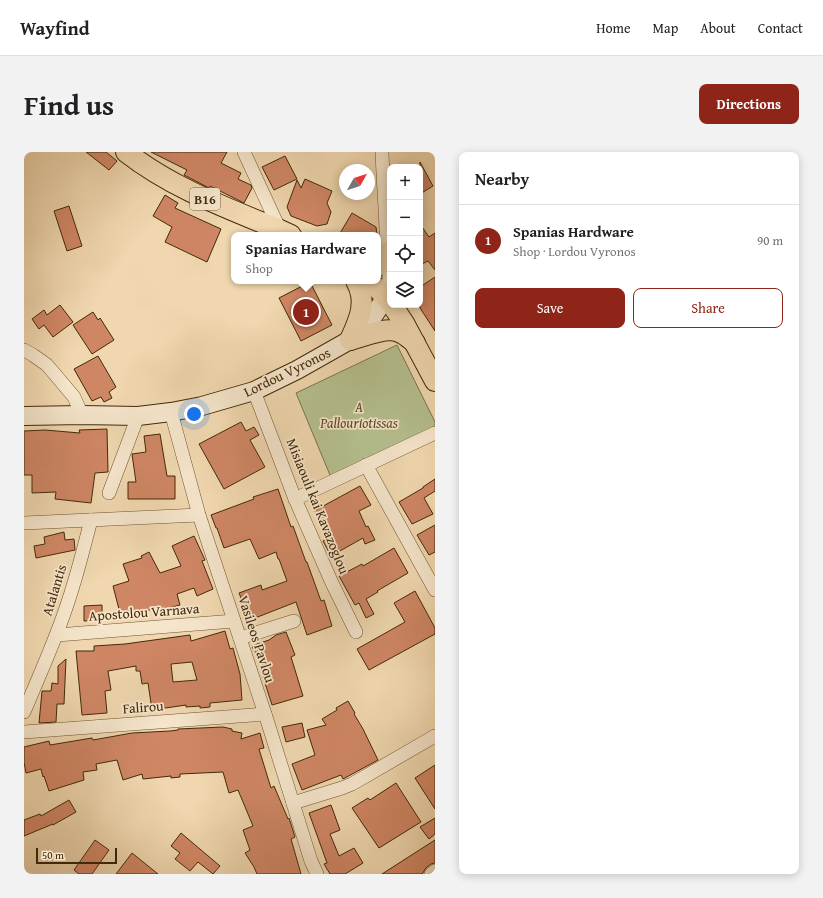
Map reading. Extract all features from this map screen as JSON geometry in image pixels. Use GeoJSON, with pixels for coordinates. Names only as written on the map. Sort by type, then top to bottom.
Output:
{"type":"FeatureCollection","features":[{"type":"Feature","properties":{"kind":"main road","name":"B16"},"geometry":{"type":"LineString","coordinates":[[126,152],[161,176],[186,190],[285,232]]}},
{"type":"Feature","properties":{"kind":"main road"},"geometry":{"type":"LineString","coordinates":[[350,340],[362,307],[361,290],[358,284]]}},
{"type":"Feature","properties":{"kind":"main road"},"geometry":{"type":"LineString","coordinates":[[371,284],[387,299]]}},
{"type":"Feature","properties":{"kind":"main road"},"geometry":{"type":"LineString","coordinates":[[394,308],[404,323],[435,381]]}},
{"type":"Feature","properties":{"kind":"main road"},"geometry":{"type":"LineString","coordinates":[[350,340],[386,330],[392,330],[398,331],[415,343]]}},
{"type":"Feature","properties":{"kind":"street"},"geometry":{"type":"LineString","coordinates":[[244,152],[285,232]]}},
{"type":"Feature","properties":{"kind":"street"},"geometry":{"type":"LineString","coordinates":[[382,152],[384,195],[383,259],[387,272]]}},
{"type":"Feature","properties":{"kind":"street","name":"Lordou Vyronos"},"geometry":{"type":"LineString","coordinates":[[24,416],[138,416],[202,406],[254,391],[297,370],[350,340],[387,303]]}},
{"type":"Feature","properties":{"kind":"street"},"geometry":{"type":"LineString","coordinates":[[24,350],[33,354],[47,365],[74,397],[82,415]]}},
{"type":"Feature","properties":{"kind":"street","name":"Misiaouli kai Kavazoglou"},"geometry":{"type":"LineString","coordinates":[[254,391],[295,499],[332,583],[356,632]]}},
{"type":"Feature","properties":{"kind":"street","name":"Vasileos Pavlou"},"geometry":{"type":"LineString","coordinates":[[171,412],[199,515],[265,714],[311,861],[317,874]]}},
{"type":"Feature","properties":{"kind":"street"},"geometry":{"type":"LineString","coordinates":[[109,493],[138,416]]}},
{"type":"Feature","properties":{"kind":"street"},"geometry":{"type":"LineString","coordinates":[[295,499],[435,433]]}},
{"type":"Feature","properties":{"kind":"street"},"geometry":{"type":"LineString","coordinates":[[366,465],[435,590]]}},
{"type":"Feature","properties":{"kind":"street"},"geometry":{"type":"LineString","coordinates":[[24,523],[199,515]]}},
{"type":"Feature","properties":{"kind":"street","name":"Atalantis"},"geometry":{"type":"LineString","coordinates":[[24,712],[57,635],[77,573],[91,520]]}},
{"type":"Feature","properties":{"kind":"street","name":"Apostolou Varnava"},"geometry":{"type":"LineString","coordinates":[[57,635],[234,621]]}},
{"type":"Feature","properties":{"kind":"street"},"geometry":{"type":"LineString","coordinates":[[240,638],[294,621]]}},
{"type":"Feature","properties":{"kind":"street","name":"Falirou"},"geometry":{"type":"LineString","coordinates":[[24,732],[265,714]]}},
{"type":"Feature","properties":{"kind":"street"},"geometry":{"type":"LineString","coordinates":[[293,803],[342,788],[433,741]]}},
{"type":"Feature","properties":{"kind":"street"},"geometry":{"type":"LineString","coordinates":[[431,874],[435,871]]}},
{"type":"Feature","properties":{"kind":"green space","name":"A Pallouriotissas"},"geometry":{"type":"Polygon","coordinates":[[[397,345],[435,422],[435,429],[332,480],[296,393],[397,345]]]}},
{"type":"Feature","properties":{"kind":"building"},"geometry":{"type":"Polygon","coordinates":[[[86,152],[106,152],[117,161],[109,170],[86,152]]]}},
{"type":"Feature","properties":{"kind":"building"},"geometry":{"type":"Polygon","coordinates":[[[151,152],[227,152],[221,163],[241,173],[238,179],[251,185],[252,188],[244,203],[210,186],[209,188],[184,175],[187,170],[151,152]]]}},
{"type":"Feature","properties":{"kind":"building"},"geometry":{"type":"Polygon","coordinates":[[[285,156],[297,179],[274,190],[262,167],[285,156]]]}},
{"type":"Feature","properties":{"kind":"building"},"geometry":{"type":"Polygon","coordinates":[[[423,168],[433,186],[423,192],[423,168]]]}},
{"type":"Feature","properties":{"kind":"building"},"geometry":{"type":"Polygon","coordinates":[[[305,179],[332,191],[327,203],[331,212],[327,224],[317,226],[291,216],[287,207],[297,180],[301,188],[305,179]]]}},
{"type":"Feature","properties":{"kind":"building"},"geometry":{"type":"Polygon","coordinates":[[[165,195],[178,203],[175,208],[221,229],[207,262],[165,242],[172,227],[153,216],[165,195]]]}},
{"type":"Feature","properties":{"kind":"building"},"geometry":{"type":"Polygon","coordinates":[[[69,206],[82,246],[67,251],[54,211],[69,206]]]}},
{"type":"Feature","properties":{"kind":"building"},"geometry":{"type":"Polygon","coordinates":[[[352,213],[376,227],[377,232],[341,232],[352,213]]]}},
{"type":"Feature","properties":{"kind":"building"},"geometry":{"type":"Polygon","coordinates":[[[423,228],[429,237],[435,233],[435,270],[428,261],[423,264],[423,228]]]}},
{"type":"Feature","properties":{"kind":"building"},"geometry":{"type":"Polygon","coordinates":[[[435,277],[435,331],[420,308],[423,308],[423,285],[435,277]]]}},
{"type":"Feature","properties":{"kind":"building"},"geometry":{"type":"Polygon","coordinates":[[[306,284],[311,284],[332,325],[301,341],[279,298],[306,284]]]}},
{"type":"Feature","properties":{"kind":"building"},"geometry":{"type":"Polygon","coordinates":[[[60,305],[73,322],[53,337],[44,325],[39,329],[32,319],[44,310],[47,315],[60,305]]]}},
{"type":"Feature","properties":{"kind":"building"},"geometry":{"type":"Polygon","coordinates":[[[93,312],[98,320],[100,318],[114,340],[92,354],[73,325],[93,312]]]}},
{"type":"Feature","properties":{"kind":"building"},"geometry":{"type":"Polygon","coordinates":[[[98,356],[116,387],[109,392],[112,398],[104,402],[101,397],[92,401],[74,369],[98,356]]]}},
{"type":"Feature","properties":{"kind":"building"},"geometry":{"type":"Polygon","coordinates":[[[241,422],[246,431],[254,427],[259,435],[250,440],[265,467],[224,489],[199,444],[241,422]]]}},
{"type":"Feature","properties":{"kind":"building"},"geometry":{"type":"Polygon","coordinates":[[[107,429],[108,472],[95,473],[91,503],[55,499],[56,492],[32,493],[32,475],[24,475],[24,431],[45,430],[80,433],[79,430],[107,429]]]}},
{"type":"Feature","properties":{"kind":"building"},"geometry":{"type":"Polygon","coordinates":[[[160,434],[167,476],[175,476],[175,499],[128,499],[128,482],[136,482],[132,454],[146,452],[144,436],[160,434]]]}},
{"type":"Feature","properties":{"kind":"building"},"geometry":{"type":"Polygon","coordinates":[[[435,479],[435,491],[424,498],[433,514],[412,524],[399,502],[435,479]]]}},
{"type":"Feature","properties":{"kind":"building"},"geometry":{"type":"Polygon","coordinates":[[[360,486],[371,505],[359,511],[366,527],[368,526],[375,540],[365,544],[363,538],[331,556],[323,541],[329,538],[314,511],[360,486]]]}},
{"type":"Feature","properties":{"kind":"building"},"geometry":{"type":"Polygon","coordinates":[[[278,489],[291,527],[293,526],[321,601],[324,600],[332,626],[307,635],[296,602],[250,620],[239,593],[261,585],[262,590],[287,581],[279,559],[276,552],[259,559],[250,539],[224,548],[211,515],[254,499],[253,497],[278,489]]]}},
{"type":"Feature","properties":{"kind":"building"},"geometry":{"type":"Polygon","coordinates":[[[435,525],[435,552],[429,555],[417,535],[435,525]]]}},
{"type":"Feature","properties":{"kind":"building"},"geometry":{"type":"Polygon","coordinates":[[[64,532],[65,540],[74,539],[75,550],[36,558],[34,546],[45,544],[44,537],[64,532]]]}},
{"type":"Feature","properties":{"kind":"building"},"geometry":{"type":"Polygon","coordinates":[[[194,536],[205,560],[202,561],[213,589],[197,596],[194,588],[177,594],[180,605],[154,612],[153,609],[121,617],[113,586],[129,581],[123,564],[142,558],[141,556],[149,552],[160,573],[181,566],[172,546],[194,536]]]}},
{"type":"Feature","properties":{"kind":"building"},"geometry":{"type":"Polygon","coordinates":[[[394,548],[408,573],[366,599],[374,614],[366,618],[359,603],[355,605],[339,576],[362,564],[363,566],[394,548]]]}},
{"type":"Feature","properties":{"kind":"building"},"geometry":{"type":"Polygon","coordinates":[[[415,591],[435,628],[435,634],[369,670],[357,649],[405,622],[394,603],[415,591]]]}},
{"type":"Feature","properties":{"kind":"building"},"geometry":{"type":"Polygon","coordinates":[[[102,605],[102,620],[84,621],[84,606],[102,605]]]}},
{"type":"Feature","properties":{"kind":"building"},"geometry":{"type":"Polygon","coordinates":[[[225,631],[230,649],[233,648],[240,674],[242,700],[210,703],[210,707],[186,707],[186,705],[152,710],[148,683],[142,684],[140,671],[136,671],[136,666],[108,671],[111,690],[105,691],[107,713],[82,715],[76,651],[94,651],[94,646],[125,644],[190,635],[191,641],[225,631]],[[192,662],[171,664],[173,682],[197,680],[192,662]]]}},
{"type":"Feature","properties":{"kind":"building"},"geometry":{"type":"Polygon","coordinates":[[[286,632],[295,655],[291,657],[303,696],[272,705],[263,677],[267,676],[261,660],[252,647],[269,640],[276,635],[286,632]]]}},
{"type":"Feature","properties":{"kind":"building"},"geometry":{"type":"Polygon","coordinates":[[[66,659],[64,704],[57,704],[56,722],[39,723],[42,691],[51,691],[52,683],[58,684],[58,666],[66,659]]]}},
{"type":"Feature","properties":{"kind":"building"},"geometry":{"type":"Polygon","coordinates":[[[348,701],[378,760],[343,779],[341,775],[302,790],[292,764],[315,755],[307,730],[326,725],[322,719],[348,701]]]}},
{"type":"Feature","properties":{"kind":"building"},"geometry":{"type":"Polygon","coordinates":[[[302,723],[305,737],[286,742],[282,727],[302,723]]]}},
{"type":"Feature","properties":{"kind":"building"},"geometry":{"type":"Polygon","coordinates":[[[223,727],[242,733],[241,739],[260,733],[264,748],[259,749],[271,788],[274,786],[288,819],[289,818],[295,837],[291,839],[301,874],[257,874],[245,853],[250,850],[243,830],[253,826],[238,790],[229,793],[223,772],[180,774],[180,777],[171,778],[171,776],[143,779],[142,774],[123,780],[117,760],[96,764],[97,770],[83,772],[84,780],[49,791],[41,769],[26,773],[24,747],[49,741],[50,745],[92,738],[93,740],[132,733],[223,727]]]}},
{"type":"Feature","properties":{"kind":"building"},"geometry":{"type":"Polygon","coordinates":[[[435,765],[435,809],[415,778],[435,765]]]}},
{"type":"Feature","properties":{"kind":"building"},"geometry":{"type":"Polygon","coordinates":[[[396,783],[421,822],[379,848],[352,808],[368,798],[370,800],[396,783]]]}},
{"type":"Feature","properties":{"kind":"building"},"geometry":{"type":"Polygon","coordinates":[[[69,800],[76,812],[53,825],[24,836],[24,820],[40,814],[41,816],[69,800]]]}},
{"type":"Feature","properties":{"kind":"building"},"geometry":{"type":"Polygon","coordinates":[[[331,805],[340,830],[330,834],[339,856],[354,848],[363,863],[345,874],[330,874],[324,864],[327,863],[309,813],[331,805]]]}},
{"type":"Feature","properties":{"kind":"building"},"geometry":{"type":"Polygon","coordinates":[[[435,818],[435,834],[429,839],[420,827],[435,818]]]}},
{"type":"Feature","properties":{"kind":"building"},"geometry":{"type":"Polygon","coordinates":[[[181,833],[220,866],[213,874],[198,862],[190,871],[175,859],[180,853],[171,846],[181,833]]]}},
{"type":"Feature","properties":{"kind":"building"},"geometry":{"type":"Polygon","coordinates":[[[95,840],[109,850],[92,874],[79,874],[74,870],[95,840]]]}},
{"type":"Feature","properties":{"kind":"building"},"geometry":{"type":"Polygon","coordinates":[[[435,840],[435,863],[426,868],[422,874],[382,874],[435,840]]]}},
{"type":"Feature","properties":{"kind":"building"},"geometry":{"type":"Polygon","coordinates":[[[132,853],[158,874],[116,874],[132,853]]]}},
{"type":"Feature","properties":{"kind":"place","name":"Spanias Hardware"},"geometry":{"type":"Point","coordinates":[306,312]}}]}
